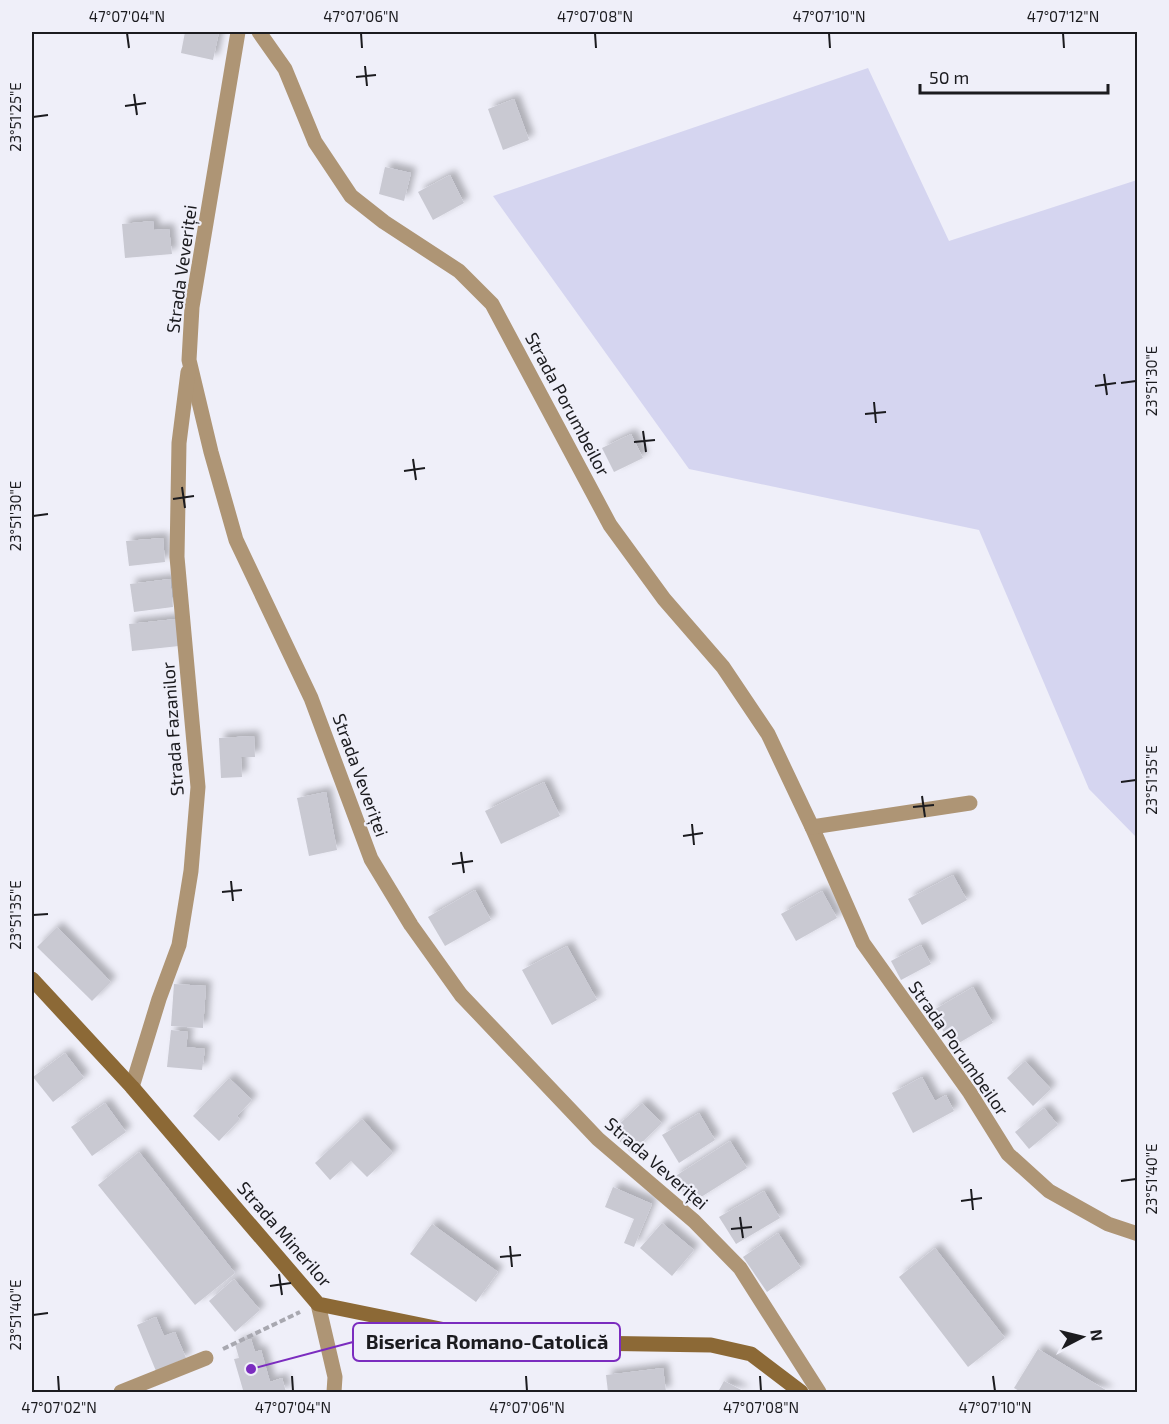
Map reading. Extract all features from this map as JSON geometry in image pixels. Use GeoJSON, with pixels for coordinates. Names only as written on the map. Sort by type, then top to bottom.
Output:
{"type":"FeatureCollection","features":[{"type":"Feature","properties":{"kind":"main road","name":"Strada Minerilor"},"geometry":{"type":"LineString","coordinates":[[32,978],[132,1087],[318,1304],[460,1333],[585,1343],[711,1345],[751,1354],[801,1392]]}},
{"type":"Feature","properties":{"kind":"street","name":"Strada Veveriței"},"geometry":{"type":"LineString","coordinates":[[238,32],[192,307],[189,360],[211,452],[236,540],[311,698],[371,859],[411,925],[461,995],[598,1139],[694,1221],[740,1269],[819,1392]]}},
{"type":"Feature","properties":{"kind":"street","name":"Strada Porumbeilor"},"geometry":{"type":"LineString","coordinates":[[259,32],[285,69],[315,142],[351,196],[384,222],[459,271],[492,304],[610,525],[664,599],[723,668],[768,734],[863,943],[970,1093],[1008,1154],[1049,1191],[1108,1224],[1137,1234]]}},
{"type":"Feature","properties":{"kind":"street","name":"Strada Fazanilor"},"geometry":{"type":"LineString","coordinates":[[132,1087],[159,999],[179,945],[191,871],[198,787],[177,557],[179,443],[189,360]]}},
{"type":"Feature","properties":{"kind":"street"},"geometry":{"type":"LineString","coordinates":[[812,827],[970,803]]}},
{"type":"Feature","properties":{"kind":"street"},"geometry":{"type":"LineString","coordinates":[[318,1304],[335,1377],[334,1392]]}},
{"type":"Feature","properties":{"kind":"street"},"geometry":{"type":"LineString","coordinates":[[121,1392],[206,1358]]}},
{"type":"Feature","properties":{"kind":"path"},"geometry":{"type":"LineString","coordinates":[[206,1358],[318,1304]]}},
{"type":"Feature","properties":{"kind":"shaded area"},"geometry":{"type":"Polygon","coordinates":[[[868,68],[949,241],[1137,180],[1137,838],[1089,789],[979,530],[689,469],[493,196],[868,68]]]}},
{"type":"Feature","properties":{"kind":"building"},"geometry":{"type":"Polygon","coordinates":[[[185,32],[219,32],[213,60],[181,53],[185,32]]]}},
{"type":"Feature","properties":{"kind":"building"},"geometry":{"type":"Polygon","coordinates":[[[514,99],[529,140],[503,150],[488,109],[514,99]]]}},
{"type":"Feature","properties":{"kind":"building"},"geometry":{"type":"Polygon","coordinates":[[[385,167],[411,173],[404,201],[379,194],[385,167]]]}},
{"type":"Feature","properties":{"kind":"building"},"geometry":{"type":"Polygon","coordinates":[[[450,175],[464,203],[433,220],[418,192],[450,175]]]}},
{"type":"Feature","properties":{"kind":"building"},"geometry":{"type":"Polygon","coordinates":[[[153,221],[154,230],[169,229],[172,254],[125,258],[122,224],[153,221]]]}},
{"type":"Feature","properties":{"kind":"building"},"geometry":{"type":"Polygon","coordinates":[[[631,434],[643,458],[614,472],[602,448],[631,434]]]}},
{"type":"Feature","properties":{"kind":"building"},"geometry":{"type":"Polygon","coordinates":[[[163,538],[165,562],[129,566],[126,541],[163,538]]]}},
{"type":"Feature","properties":{"kind":"building"},"geometry":{"type":"Polygon","coordinates":[[[170,579],[173,607],[134,612],[130,584],[170,579]]]}},
{"type":"Feature","properties":{"kind":"building"},"geometry":{"type":"Polygon","coordinates":[[[176,619],[179,646],[132,651],[129,624],[176,619]]]}},
{"type":"Feature","properties":{"kind":"building"},"geometry":{"type":"Polygon","coordinates":[[[254,736],[255,757],[241,757],[242,777],[221,778],[219,738],[254,736]]]}},
{"type":"Feature","properties":{"kind":"building"},"geometry":{"type":"Polygon","coordinates":[[[544,782],[560,816],[501,844],[485,811],[544,782]]]}},
{"type":"Feature","properties":{"kind":"building"},"geometry":{"type":"Polygon","coordinates":[[[326,792],[337,850],[309,856],[297,798],[326,792]]]}},
{"type":"Feature","properties":{"kind":"building"},"geometry":{"type":"Polygon","coordinates":[[[953,875],[967,900],[922,925],[908,899],[953,875]]]}},
{"type":"Feature","properties":{"kind":"building"},"geometry":{"type":"Polygon","coordinates":[[[475,890],[491,920],[445,946],[428,917],[475,890]]]}},
{"type":"Feature","properties":{"kind":"building"},"geometry":{"type":"Polygon","coordinates":[[[822,891],[837,918],[796,941],[781,914],[822,891]]]}},
{"type":"Feature","properties":{"kind":"building"},"geometry":{"type":"Polygon","coordinates":[[[57,927],[111,982],[92,1001],[37,947],[57,927]]]}},
{"type":"Feature","properties":{"kind":"building"},"geometry":{"type":"Polygon","coordinates":[[[921,945],[931,964],[901,980],[891,961],[921,945]]]}},
{"type":"Feature","properties":{"kind":"building"},"geometry":{"type":"Polygon","coordinates":[[[567,946],[597,1000],[552,1025],[522,970],[567,946]]]}},
{"type":"Feature","properties":{"kind":"building"},"geometry":{"type":"Polygon","coordinates":[[[174,984],[206,986],[203,1028],[171,1026],[174,984]]]}},
{"type":"Feature","properties":{"kind":"building"},"geometry":{"type":"Polygon","coordinates":[[[973,987],[993,1023],[952,1047],[932,1011],[973,987]]]}},
{"type":"Feature","properties":{"kind":"building"},"geometry":{"type":"Polygon","coordinates":[[[171,1030],[188,1032],[186,1047],[205,1049],[202,1070],[167,1067],[171,1030]]]}},
{"type":"Feature","properties":{"kind":"building"},"geometry":{"type":"Polygon","coordinates":[[[65,1053],[84,1078],[53,1102],[33,1077],[65,1053]]]}},
{"type":"Feature","properties":{"kind":"building"},"geometry":{"type":"Polygon","coordinates":[[[1025,1061],[1051,1089],[1033,1106],[1007,1078],[1025,1061]]]}},
{"type":"Feature","properties":{"kind":"building"},"geometry":{"type":"Polygon","coordinates":[[[922,1077],[935,1101],[946,1095],[954,1111],[913,1133],[892,1093],[922,1077]]]}},
{"type":"Feature","properties":{"kind":"building"},"geometry":{"type":"Polygon","coordinates":[[[229,1078],[252,1100],[237,1116],[240,1119],[219,1141],[193,1116],[229,1078]]]}},
{"type":"Feature","properties":{"kind":"building"},"geometry":{"type":"Polygon","coordinates":[[[105,1103],[126,1132],[92,1156],[71,1127],[105,1103]]]}},
{"type":"Feature","properties":{"kind":"building"},"geometry":{"type":"Polygon","coordinates":[[[642,1103],[662,1123],[631,1153],[611,1132],[642,1103]]]}},
{"type":"Feature","properties":{"kind":"building"},"geometry":{"type":"Polygon","coordinates":[[[1044,1108],[1058,1125],[1029,1149],[1015,1132],[1044,1108]]]}},
{"type":"Feature","properties":{"kind":"building"},"geometry":{"type":"Polygon","coordinates":[[[699,1113],[715,1140],[679,1163],[662,1135],[699,1113]]]}},
{"type":"Feature","properties":{"kind":"building"},"geometry":{"type":"Polygon","coordinates":[[[362,1119],[393,1153],[367,1177],[351,1161],[330,1180],[315,1163],[362,1119]]]}},
{"type":"Feature","properties":{"kind":"building"},"geometry":{"type":"Polygon","coordinates":[[[730,1141],[747,1168],[690,1204],[674,1177],[730,1141]]]}},
{"type":"Feature","properties":{"kind":"building"},"geometry":{"type":"Polygon","coordinates":[[[139,1152],[235,1273],[195,1305],[98,1185],[139,1152]]]}},
{"type":"Feature","properties":{"kind":"building"},"geometry":{"type":"Polygon","coordinates":[[[613,1187],[652,1204],[634,1247],[624,1243],[634,1219],[605,1207],[613,1187]]]}},
{"type":"Feature","properties":{"kind":"building"},"geometry":{"type":"Polygon","coordinates":[[[764,1191],[780,1218],[736,1244],[719,1217],[764,1191]]]}},
{"type":"Feature","properties":{"kind":"building"},"geometry":{"type":"Polygon","coordinates":[[[662,1223],[694,1250],[672,1276],[640,1248],[662,1223]]]}},
{"type":"Feature","properties":{"kind":"building"},"geometry":{"type":"Polygon","coordinates":[[[432,1224],[498,1272],[476,1302],[410,1254],[432,1224]]]}},
{"type":"Feature","properties":{"kind":"building"},"geometry":{"type":"Polygon","coordinates":[[[778,1233],[801,1268],[767,1292],[743,1257],[778,1233]]]}},
{"type":"Feature","properties":{"kind":"building"},"geometry":{"type":"Polygon","coordinates":[[[935,1248],[1005,1338],[968,1367],[899,1277],[935,1248]]]}},
{"type":"Feature","properties":{"kind":"building"},"geometry":{"type":"Polygon","coordinates":[[[234,1279],[260,1310],[235,1332],[209,1301],[234,1279]]]}},
{"type":"Feature","properties":{"kind":"building"},"geometry":{"type":"Polygon","coordinates":[[[156,1317],[164,1336],[175,1332],[186,1358],[156,1371],[137,1325],[156,1317]]]}},
{"type":"Feature","properties":{"kind":"building"},"geometry":{"type":"Polygon","coordinates":[[[251,1339],[255,1352],[261,1350],[270,1382],[282,1378],[286,1392],[235,1392],[243,1390],[234,1359],[239,1358],[235,1344],[251,1339]]]}},
{"type":"Feature","properties":{"kind":"building"},"geometry":{"type":"Polygon","coordinates":[[[1038,1349],[1109,1392],[1021,1392],[1014,1388],[1038,1349]]]}},
{"type":"Feature","properties":{"kind":"building"},"geometry":{"type":"Polygon","coordinates":[[[663,1368],[666,1392],[608,1392],[606,1375],[663,1368]]]}},
{"type":"Feature","properties":{"kind":"building"},"geometry":{"type":"Polygon","coordinates":[[[724,1381],[745,1392],[718,1392],[724,1381]]]}},
{"type":"Feature","properties":{"kind":"place","name":"Biserica Romano-Catolică"},"geometry":{"type":"Point","coordinates":[251,1369]}}]}
